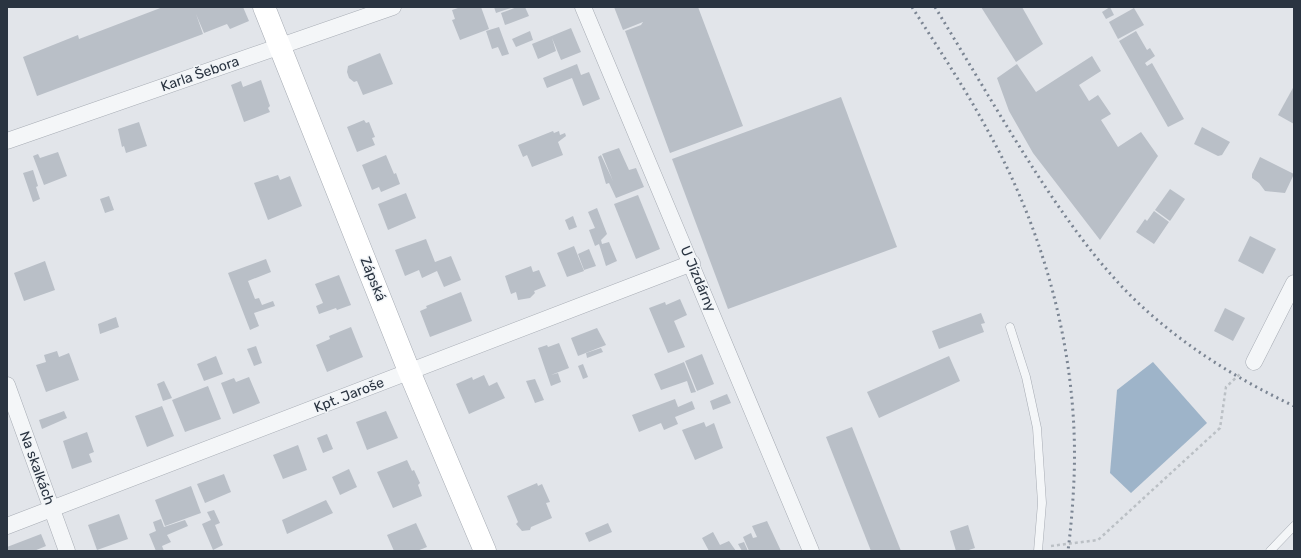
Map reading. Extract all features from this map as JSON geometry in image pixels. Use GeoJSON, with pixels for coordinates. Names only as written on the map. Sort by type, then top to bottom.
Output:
{"type":"FeatureCollection","features":[{"type":"Feature","properties":{"kind":"street","name":"Zápská"},"geometry":{"type":"LineString","coordinates":[[264,7],[409,371],[485,551]]}},
{"type":"Feature","properties":{"kind":"street","name":"Karla Šebora"},"geometry":{"type":"LineString","coordinates":[[7,141],[393,7]]}},
{"type":"Feature","properties":{"kind":"street","name":"U Jízdárny"},"geometry":{"type":"LineString","coordinates":[[583,7],[692,263],[811,551]]}},
{"type":"Feature","properties":{"kind":"street","name":"Kpt. Jaroše"},"geometry":{"type":"LineString","coordinates":[[7,526],[692,263]]}},
{"type":"Feature","properties":{"kind":"street"},"geometry":{"type":"LineString","coordinates":[[1254,362],[1294,283]]}},
{"type":"Feature","properties":{"kind":"street","name":"Na skalkách"},"geometry":{"type":"LineString","coordinates":[[7,385],[66,551]]}},
{"type":"Feature","properties":{"kind":"lane"},"geometry":{"type":"LineString","coordinates":[[1010,327],[1026,377],[1037,428],[1042,503],[1039,550]]}},
{"type":"Feature","properties":{"kind":"lane"},"geometry":{"type":"LineString","coordinates":[[1270,551],[1294,526]]}},
{"type":"Feature","properties":{"kind":"path"},"geometry":{"type":"LineString","coordinates":[[1039,550],[1098,540],[1220,428],[1226,387],[1238,377]]}},
{"type":"Feature","properties":{"kind":"water"},"geometry":{"type":"Polygon","coordinates":[[[1153,362],[1207,423],[1131,493],[1110,473],[1117,390],[1153,362]]]}},
{"type":"Feature","properties":{"kind":"building"},"geometry":{"type":"Polygon","coordinates":[[[163,7],[243,7],[249,21],[230,29],[227,24],[204,33],[196,14],[203,34],[37,96],[23,57],[78,35],[79,39],[163,7]]]}},
{"type":"Feature","properties":{"kind":"building"},"geometry":{"type":"Polygon","coordinates":[[[461,7],[481,7],[489,29],[460,40],[452,20],[455,19],[452,10],[461,7]]]}},
{"type":"Feature","properties":{"kind":"building"},"geometry":{"type":"Polygon","coordinates":[[[494,7],[514,7],[496,13],[494,7]]]}},
{"type":"Feature","properties":{"kind":"building"},"geometry":{"type":"Polygon","coordinates":[[[517,7],[525,7],[529,16],[505,25],[501,13],[517,7]]]}},
{"type":"Feature","properties":{"kind":"building"},"geometry":{"type":"Polygon","coordinates":[[[614,7],[698,7],[743,126],[670,153],[625,31],[641,25],[643,22],[623,30],[614,7]]]}},
{"type":"Feature","properties":{"kind":"building"},"geometry":{"type":"Polygon","coordinates":[[[981,7],[1022,7],[1043,44],[1016,62],[981,7]]]}},
{"type":"Feature","properties":{"kind":"building"},"geometry":{"type":"Polygon","coordinates":[[[1110,7],[1114,15],[1106,19],[1102,12],[1110,7]]]}},
{"type":"Feature","properties":{"kind":"building"},"geometry":{"type":"Polygon","coordinates":[[[1134,8],[1144,25],[1118,39],[1109,22],[1134,8]]]}},
{"type":"Feature","properties":{"kind":"building"},"geometry":{"type":"Polygon","coordinates":[[[499,27],[509,54],[502,56],[498,47],[492,49],[486,31],[499,27]]]}},
{"type":"Feature","properties":{"kind":"building"},"geometry":{"type":"Polygon","coordinates":[[[571,28],[581,52],[561,60],[552,38],[556,51],[538,59],[532,44],[571,28]]]}},
{"type":"Feature","properties":{"kind":"building"},"geometry":{"type":"Polygon","coordinates":[[[530,31],[533,40],[516,47],[512,39],[530,31]]]}},
{"type":"Feature","properties":{"kind":"building"},"geometry":{"type":"Polygon","coordinates":[[[1136,31],[1147,50],[1150,48],[1155,56],[1145,63],[1147,66],[1152,63],[1184,119],[1168,127],[1119,41],[1136,31]]]}},
{"type":"Feature","properties":{"kind":"building"},"geometry":{"type":"Polygon","coordinates":[[[380,53],[393,84],[363,95],[357,81],[354,82],[349,78],[347,72],[348,66],[380,53]]]}},
{"type":"Feature","properties":{"kind":"building"},"geometry":{"type":"Polygon","coordinates":[[[1092,56],[1101,71],[1079,85],[1089,101],[1098,95],[1111,114],[1101,120],[1118,147],[1141,132],[1158,156],[1100,240],[1033,153],[1009,111],[997,78],[1017,64],[1036,92],[1092,56]]]}},
{"type":"Feature","properties":{"kind":"building"},"geometry":{"type":"Polygon","coordinates":[[[577,64],[581,75],[589,72],[600,99],[583,106],[572,78],[547,88],[543,78],[577,64]]]}},
{"type":"Feature","properties":{"kind":"building"},"geometry":{"type":"Polygon","coordinates":[[[261,80],[270,106],[268,108],[270,112],[244,122],[231,85],[241,81],[243,87],[261,80]]]}},
{"type":"Feature","properties":{"kind":"building"},"geometry":{"type":"Polygon","coordinates":[[[1294,86],[1294,124],[1278,115],[1294,86]]]}},
{"type":"Feature","properties":{"kind":"building"},"geometry":{"type":"Polygon","coordinates":[[[841,97],[897,247],[728,309],[672,159],[841,97]]]}},
{"type":"Feature","properties":{"kind":"building"},"geometry":{"type":"Polygon","coordinates":[[[364,120],[366,123],[369,122],[375,137],[372,138],[375,145],[357,152],[347,127],[364,120]]]}},
{"type":"Feature","properties":{"kind":"building"},"geometry":{"type":"Polygon","coordinates":[[[139,122],[147,146],[126,153],[124,146],[122,147],[118,129],[139,122]]]}},
{"type":"Feature","properties":{"kind":"building"},"geometry":{"type":"Polygon","coordinates":[[[1202,127],[1230,142],[1222,155],[1218,156],[1194,144],[1202,127]]]}},
{"type":"Feature","properties":{"kind":"building"},"geometry":{"type":"Polygon","coordinates":[[[553,131],[554,133],[559,131],[560,135],[565,133],[566,136],[558,142],[563,155],[532,167],[527,155],[523,157],[518,145],[553,131]]]}},
{"type":"Feature","properties":{"kind":"building"},"geometry":{"type":"Polygon","coordinates":[[[619,148],[629,170],[636,168],[644,187],[616,198],[609,183],[606,184],[598,157],[601,155],[613,181],[602,154],[619,148]]]}},
{"type":"Feature","properties":{"kind":"building"},"geometry":{"type":"Polygon","coordinates":[[[58,152],[67,176],[44,185],[33,156],[38,154],[40,158],[58,152]]]}},
{"type":"Feature","properties":{"kind":"building"},"geometry":{"type":"Polygon","coordinates":[[[386,155],[400,184],[381,192],[379,187],[372,190],[362,165],[386,155]]]}},
{"type":"Feature","properties":{"kind":"building"},"geometry":{"type":"Polygon","coordinates":[[[1260,157],[1294,174],[1285,193],[1265,191],[1259,183],[1252,178],[1252,174],[1260,157]]]}},
{"type":"Feature","properties":{"kind":"building"},"geometry":{"type":"Polygon","coordinates":[[[33,170],[40,199],[33,202],[23,173],[33,170]]]}},
{"type":"Feature","properties":{"kind":"building"},"geometry":{"type":"Polygon","coordinates":[[[278,175],[280,180],[290,176],[302,206],[268,220],[254,183],[278,175]]]}},
{"type":"Feature","properties":{"kind":"building"},"geometry":{"type":"Polygon","coordinates":[[[1170,189],[1185,199],[1170,221],[1155,210],[1170,189]]]}},
{"type":"Feature","properties":{"kind":"building"},"geometry":{"type":"Polygon","coordinates":[[[406,193],[416,218],[388,230],[378,204],[406,193]]]}},
{"type":"Feature","properties":{"kind":"building"},"geometry":{"type":"Polygon","coordinates":[[[638,195],[660,249],[636,259],[614,204],[638,195]]]}},
{"type":"Feature","properties":{"kind":"building"},"geometry":{"type":"Polygon","coordinates":[[[109,196],[114,210],[105,213],[100,199],[109,196]]]}},
{"type":"Feature","properties":{"kind":"building"},"geometry":{"type":"Polygon","coordinates":[[[597,208],[607,234],[601,240],[602,244],[609,242],[617,261],[606,266],[599,244],[595,246],[589,230],[595,228],[588,212],[597,208]]]}},
{"type":"Feature","properties":{"kind":"building"},"geometry":{"type":"Polygon","coordinates":[[[1154,211],[1169,222],[1154,244],[1136,232],[1145,219],[1147,221],[1154,211]]]}},
{"type":"Feature","properties":{"kind":"building"},"geometry":{"type":"Polygon","coordinates":[[[573,216],[577,227],[569,230],[565,220],[573,216]]]}},
{"type":"Feature","properties":{"kind":"building"},"geometry":{"type":"Polygon","coordinates":[[[1250,236],[1276,249],[1263,274],[1238,261],[1250,236]]]}},
{"type":"Feature","properties":{"kind":"building"},"geometry":{"type":"Polygon","coordinates":[[[426,239],[435,262],[451,256],[461,280],[444,287],[437,271],[422,278],[419,270],[405,276],[395,250],[426,239]]]}},
{"type":"Feature","properties":{"kind":"building"},"geometry":{"type":"Polygon","coordinates":[[[574,246],[584,271],[567,277],[557,253],[574,246]]]}},
{"type":"Feature","properties":{"kind":"building"},"geometry":{"type":"Polygon","coordinates":[[[589,249],[596,266],[584,270],[578,254],[589,249]]]}},
{"type":"Feature","properties":{"kind":"building"},"geometry":{"type":"Polygon","coordinates":[[[266,259],[271,272],[248,281],[255,299],[259,298],[262,305],[273,301],[275,306],[254,313],[259,326],[250,330],[228,273],[266,259]]]}},
{"type":"Feature","properties":{"kind":"building"},"geometry":{"type":"Polygon","coordinates":[[[45,261],[55,290],[24,301],[14,273],[45,261]]]}},
{"type":"Feature","properties":{"kind":"building"},"geometry":{"type":"Polygon","coordinates":[[[531,266],[533,272],[539,270],[546,286],[534,291],[535,293],[530,298],[518,300],[516,292],[511,294],[505,276],[531,266]]]}},
{"type":"Feature","properties":{"kind":"building"},"geometry":{"type":"Polygon","coordinates":[[[339,275],[351,305],[319,314],[316,306],[323,303],[315,284],[339,275]]]}},
{"type":"Feature","properties":{"kind":"building"},"geometry":{"type":"Polygon","coordinates":[[[461,292],[472,321],[430,337],[420,311],[427,308],[426,306],[461,292]]]}},
{"type":"Feature","properties":{"kind":"building"},"geometry":{"type":"Polygon","coordinates":[[[680,299],[687,315],[674,321],[685,347],[668,353],[649,308],[665,302],[666,305],[680,299]]]}},
{"type":"Feature","properties":{"kind":"building"},"geometry":{"type":"Polygon","coordinates":[[[1225,308],[1245,318],[1233,341],[1214,331],[1225,308]]]}},
{"type":"Feature","properties":{"kind":"building"},"geometry":{"type":"Polygon","coordinates":[[[981,313],[985,323],[981,324],[984,332],[939,349],[932,331],[981,313]]]}},
{"type":"Feature","properties":{"kind":"building"},"geometry":{"type":"Polygon","coordinates":[[[116,317],[119,327],[100,334],[98,324],[116,317]]]}},
{"type":"Feature","properties":{"kind":"building"},"geometry":{"type":"Polygon","coordinates":[[[351,327],[363,357],[327,372],[316,345],[330,339],[329,336],[351,327]]]}},
{"type":"Feature","properties":{"kind":"building"},"geometry":{"type":"Polygon","coordinates":[[[597,328],[606,345],[578,356],[571,338],[597,328]]]}},
{"type":"Feature","properties":{"kind":"building"},"geometry":{"type":"Polygon","coordinates":[[[559,343],[569,368],[551,375],[558,373],[561,382],[551,386],[538,348],[547,345],[548,347],[559,343]]]}},
{"type":"Feature","properties":{"kind":"building"},"geometry":{"type":"Polygon","coordinates":[[[256,346],[262,363],[254,366],[247,349],[256,346]]]}},
{"type":"Feature","properties":{"kind":"building"},"geometry":{"type":"Polygon","coordinates":[[[601,348],[603,352],[587,358],[586,353],[601,348]]]}},
{"type":"Feature","properties":{"kind":"building"},"geometry":{"type":"Polygon","coordinates":[[[57,351],[59,357],[69,353],[79,380],[46,392],[36,365],[46,362],[44,355],[57,351]]]}},
{"type":"Feature","properties":{"kind":"building"},"geometry":{"type":"Polygon","coordinates":[[[702,354],[714,384],[697,391],[685,361],[702,354]]]}},
{"type":"Feature","properties":{"kind":"building"},"geometry":{"type":"Polygon","coordinates":[[[216,356],[223,374],[204,381],[197,364],[216,356]]]}},
{"type":"Feature","properties":{"kind":"building"},"geometry":{"type":"Polygon","coordinates":[[[949,356],[960,381],[879,418],[867,392],[949,356]]]}},
{"type":"Feature","properties":{"kind":"building"},"geometry":{"type":"Polygon","coordinates":[[[684,362],[696,392],[691,393],[687,381],[661,390],[654,374],[684,362]]]}},
{"type":"Feature","properties":{"kind":"building"},"geometry":{"type":"Polygon","coordinates":[[[583,364],[588,377],[583,379],[578,366],[583,364]]]}},
{"type":"Feature","properties":{"kind":"building"},"geometry":{"type":"Polygon","coordinates":[[[484,375],[489,386],[497,382],[505,398],[469,414],[456,384],[472,377],[473,380],[484,375]]]}},
{"type":"Feature","properties":{"kind":"building"},"geometry":{"type":"Polygon","coordinates":[[[249,377],[260,403],[233,414],[221,383],[234,378],[236,382],[249,377]]]}},
{"type":"Feature","properties":{"kind":"building"},"geometry":{"type":"Polygon","coordinates":[[[535,379],[544,400],[535,403],[526,381],[535,379]]]}},
{"type":"Feature","properties":{"kind":"building"},"geometry":{"type":"Polygon","coordinates":[[[164,381],[172,398],[163,401],[157,384],[164,381]]]}},
{"type":"Feature","properties":{"kind":"building"},"geometry":{"type":"Polygon","coordinates":[[[208,386],[221,419],[185,432],[172,400],[208,386]]]}},
{"type":"Feature","properties":{"kind":"building"},"geometry":{"type":"Polygon","coordinates":[[[727,394],[731,403],[713,410],[710,401],[727,394]]]}},
{"type":"Feature","properties":{"kind":"building"},"geometry":{"type":"Polygon","coordinates":[[[675,399],[678,407],[692,401],[695,409],[675,417],[678,424],[664,430],[661,423],[639,432],[632,415],[675,399]]]}},
{"type":"Feature","properties":{"kind":"building"},"geometry":{"type":"Polygon","coordinates":[[[162,406],[174,436],[147,447],[135,416],[162,406]]]}},
{"type":"Feature","properties":{"kind":"building"},"geometry":{"type":"Polygon","coordinates":[[[64,411],[67,418],[42,429],[39,420],[64,411]]]}},
{"type":"Feature","properties":{"kind":"building"},"geometry":{"type":"Polygon","coordinates":[[[386,411],[398,438],[367,450],[356,422],[386,411]]]}},
{"type":"Feature","properties":{"kind":"building"},"geometry":{"type":"Polygon","coordinates":[[[704,422],[706,427],[714,423],[723,448],[695,460],[682,430],[704,422]]]}},
{"type":"Feature","properties":{"kind":"building"},"geometry":{"type":"Polygon","coordinates":[[[852,427],[901,551],[871,551],[826,437],[852,427]]]}},
{"type":"Feature","properties":{"kind":"building"},"geometry":{"type":"Polygon","coordinates":[[[87,432],[94,452],[89,454],[92,462],[72,469],[63,441],[87,432]]]}},
{"type":"Feature","properties":{"kind":"building"},"geometry":{"type":"Polygon","coordinates":[[[327,434],[333,449],[323,453],[317,438],[327,434]]]}},
{"type":"Feature","properties":{"kind":"building"},"geometry":{"type":"Polygon","coordinates":[[[298,445],[307,470],[283,479],[273,455],[298,445]]]}},
{"type":"Feature","properties":{"kind":"building"},"geometry":{"type":"Polygon","coordinates":[[[407,460],[420,483],[418,485],[422,496],[393,508],[377,472],[407,460]]]}},
{"type":"Feature","properties":{"kind":"building"},"geometry":{"type":"Polygon","coordinates":[[[349,469],[357,487],[340,495],[332,477],[349,469]]]}},
{"type":"Feature","properties":{"kind":"building"},"geometry":{"type":"Polygon","coordinates":[[[224,474],[231,492],[205,503],[197,484],[224,474]]]}},
{"type":"Feature","properties":{"kind":"building"},"geometry":{"type":"Polygon","coordinates":[[[537,483],[538,486],[542,484],[550,502],[546,503],[552,518],[531,527],[530,530],[522,531],[516,524],[518,522],[507,496],[537,483]]]}},
{"type":"Feature","properties":{"kind":"building"},"geometry":{"type":"Polygon","coordinates":[[[191,486],[201,513],[165,526],[155,500],[191,486]]]}},
{"type":"Feature","properties":{"kind":"building"},"geometry":{"type":"Polygon","coordinates":[[[326,500],[333,513],[287,534],[282,520],[326,500]]]}},
{"type":"Feature","properties":{"kind":"building"},"geometry":{"type":"Polygon","coordinates":[[[214,510],[220,523],[215,525],[223,545],[213,550],[202,524],[211,520],[207,512],[214,510]]]}},
{"type":"Feature","properties":{"kind":"building"},"geometry":{"type":"Polygon","coordinates":[[[119,514],[128,539],[97,550],[88,525],[119,514]]]}},
{"type":"Feature","properties":{"kind":"building"},"geometry":{"type":"Polygon","coordinates":[[[161,519],[164,527],[185,520],[188,526],[167,535],[171,542],[162,546],[164,551],[156,551],[149,534],[156,531],[153,522],[161,519]]]}},
{"type":"Feature","properties":{"kind":"building"},"geometry":{"type":"Polygon","coordinates":[[[767,521],[781,551],[749,551],[743,537],[751,533],[753,538],[757,537],[752,526],[767,521]]]}},
{"type":"Feature","properties":{"kind":"building"},"geometry":{"type":"Polygon","coordinates":[[[416,523],[427,547],[417,551],[394,551],[387,535],[416,523]]]}},
{"type":"Feature","properties":{"kind":"building"},"geometry":{"type":"Polygon","coordinates":[[[608,523],[612,532],[589,542],[585,533],[608,523]]]}},
{"type":"Feature","properties":{"kind":"building"},"geometry":{"type":"Polygon","coordinates":[[[968,525],[975,548],[966,551],[956,551],[950,531],[968,525]]]}},
{"type":"Feature","properties":{"kind":"building"},"geometry":{"type":"Polygon","coordinates":[[[713,532],[720,545],[729,541],[736,551],[709,551],[702,538],[713,532]]]}},
{"type":"Feature","properties":{"kind":"building"},"geometry":{"type":"Polygon","coordinates":[[[41,534],[46,546],[34,551],[7,551],[7,547],[41,534]]]}},
{"type":"Feature","properties":{"kind":"building"},"geometry":{"type":"Polygon","coordinates":[[[744,542],[748,551],[742,551],[738,544],[744,542]]]}},
{"type":"Feature","properties":{"kind":"railway"},"geometry":{"type":"LineString","coordinates":[[912,7],[970,99],[1009,171],[1027,212],[1055,299],[1071,389],[1074,434],[1074,488],[1068,551]]}},
{"type":"Feature","properties":{"kind":"railway"},"geometry":{"type":"LineString","coordinates":[[935,7],[1002,119],[1044,185],[1085,243],[1108,271],[1150,314],[1188,344],[1250,384],[1294,406]]}}]}
